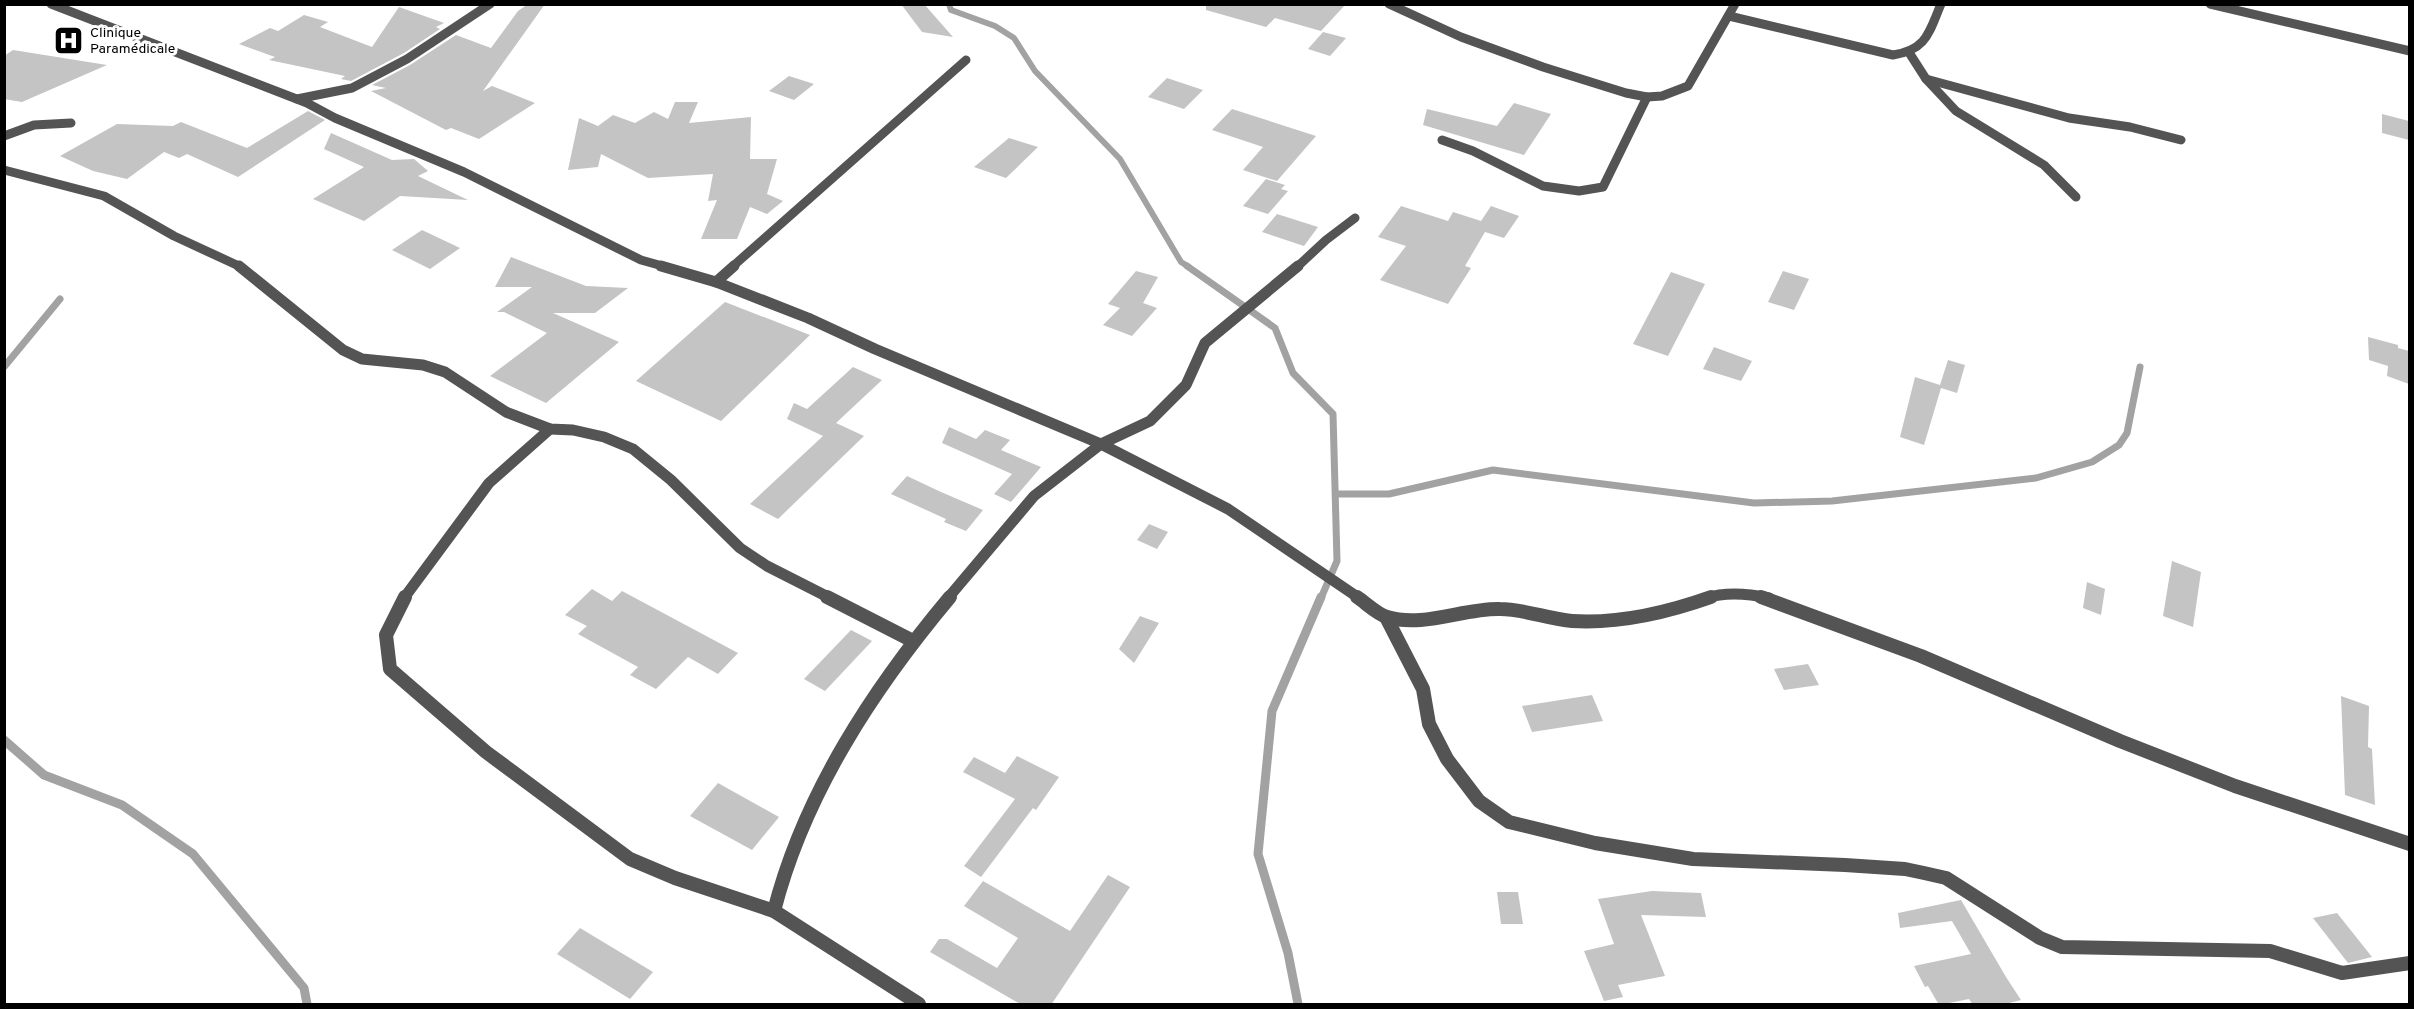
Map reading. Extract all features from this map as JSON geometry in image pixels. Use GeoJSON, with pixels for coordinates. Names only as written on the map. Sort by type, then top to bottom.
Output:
{"type":"FeatureCollection","features":[{"type":"Feature","properties":{"kind":"street"},"geometry":{"type":"LineString","coordinates":[[51,4],[297,99],[335,118],[464,172],[641,260],[716,282],[808,318],[875,349],[1101,444],[1228,509],[1386,617],[1423,688],[1429,724],[1447,759],[1479,801],[1509,822],[1595,843],[1693,859],[1845,865],[1924,873],[1946,878],[2040,938],[2062,947],[2270,951],[2342,973],[2409,963]]}},
{"type":"Feature","properties":{"kind":"street"},"geometry":{"type":"LineString","coordinates":[[297,99],[352,88],[407,59],[490,4]]}},
{"type":"Feature","properties":{"kind":"street"},"geometry":{"type":"LineString","coordinates":[[1389,4],[1461,37],[1543,67],[1626,93],[1647,97],[1662,96],[1688,86],[1735,4]]}},
{"type":"Feature","properties":{"kind":"street"},"geometry":{"type":"LineString","coordinates":[[1729,16],[1893,55],[1910,54],[1920,48],[1941,4]]}},
{"type":"Feature","properties":{"kind":"street"},"geometry":{"type":"LineString","coordinates":[[2210,4],[2409,51]]}},
{"type":"Feature","properties":{"kind":"street"},"geometry":{"type":"LineString","coordinates":[[1910,54],[1926,79],[1956,111],[2044,165],[2076,197]]}},
{"type":"Feature","properties":{"kind":"street"},"geometry":{"type":"LineString","coordinates":[[716,282],[966,60]]}},
{"type":"Feature","properties":{"kind":"street"},"geometry":{"type":"LineString","coordinates":[[1926,79],[2068,118],[2130,127],[2181,140]]}},
{"type":"Feature","properties":{"kind":"street"},"geometry":{"type":"LineString","coordinates":[[1442,140],[1473,151],[1543,186],[1579,191],[1603,187],[1647,97]]}},
{"type":"Feature","properties":{"kind":"street"},"geometry":{"type":"LineString","coordinates":[[4,136],[34,125],[71,123]]}},
{"type":"Feature","properties":{"kind":"street"},"geometry":{"type":"LineString","coordinates":[[4,170],[120,202],[173,236],[229,260],[246,270],[343,350],[362,359],[423,365],[445,372],[506,412],[550,429],[573,430],[603,436],[633,449],[671,480],[740,548],[767,566],[913,641]]}},
{"type":"Feature","properties":{"kind":"street"},"geometry":{"type":"LineString","coordinates":[[774,911],[784,872],[825,782],[860,716],[913,641],[1034,496],[1101,444],[1150,421],[1186,385],[1205,344],[1282,281],[1326,240],[1355,218]]}},
{"type":"Feature","properties":{"kind":"street"},"geometry":{"type":"LineString","coordinates":[[550,429],[489,483],[408,591],[386,635],[390,669],[486,752],[630,859],[675,878],[774,911],[919,1005]]}},
{"type":"Feature","properties":{"kind":"street"},"geometry":{"type":"LineString","coordinates":[[1386,617],[1416,620],[1484,609],[1504,609],[1572,621],[1634,620],[1683,607],[1716,595],[1739,594],[1768,598],[1855,633],[1921,656],[2120,741],[2235,786],[2409,844]]}},
{"type":"Feature","properties":{"kind":"building"},"geometry":{"type":"Polygon","coordinates":[[[528,4],[545,4],[483,91],[492,86],[535,103],[479,139],[451,128],[446,130],[371,91],[386,88],[372,85],[410,65],[456,35],[491,48],[518,11],[528,4]]]}},
{"type":"Feature","properties":{"kind":"building"},"geometry":{"type":"Polygon","coordinates":[[[901,4],[924,4],[953,37],[922,32],[901,4]]]}},
{"type":"Feature","properties":{"kind":"building"},"geometry":{"type":"Polygon","coordinates":[[[1206,4],[1346,4],[1321,31],[1275,18],[1266,27],[1206,10],[1206,4]]]}},
{"type":"Feature","properties":{"kind":"building"},"geometry":{"type":"Polygon","coordinates":[[[399,7],[444,23],[436,27],[440,29],[404,53],[351,81],[341,79],[345,76],[269,60],[275,57],[239,44],[270,28],[278,31],[304,15],[328,22],[320,27],[372,47],[399,7]]]}},
{"type":"Feature","properties":{"kind":"building"},"geometry":{"type":"Polygon","coordinates":[[[1323,32],[1346,38],[1330,56],[1308,49],[1323,32]]]}},
{"type":"Feature","properties":{"kind":"building"},"geometry":{"type":"Polygon","coordinates":[[[13,50],[107,65],[22,102],[4,99],[4,56],[13,50]]]}},
{"type":"Feature","properties":{"kind":"building"},"geometry":{"type":"Polygon","coordinates":[[[789,76],[814,84],[794,100],[769,91],[789,76]]]}},
{"type":"Feature","properties":{"kind":"building"},"geometry":{"type":"Polygon","coordinates":[[[1167,78],[1203,90],[1184,109],[1148,97],[1167,78]]]}},
{"type":"Feature","properties":{"kind":"building"},"geometry":{"type":"Polygon","coordinates":[[[675,102],[698,102],[689,123],[751,117],[750,159],[777,159],[767,194],[783,201],[767,214],[750,207],[737,239],[701,239],[717,200],[708,201],[713,174],[648,178],[601,154],[598,167],[568,170],[579,118],[598,126],[613,115],[635,123],[654,112],[668,119],[675,102]]]}},
{"type":"Feature","properties":{"kind":"building"},"geometry":{"type":"Polygon","coordinates":[[[1514,103],[1551,114],[1524,155],[1423,125],[1427,109],[1497,126],[1514,103]]]}},
{"type":"Feature","properties":{"kind":"building"},"geometry":{"type":"Polygon","coordinates":[[[1232,109],[1316,136],[1277,181],[1243,170],[1263,147],[1212,130],[1232,109]]]}},
{"type":"Feature","properties":{"kind":"building"},"geometry":{"type":"Polygon","coordinates":[[[308,111],[325,120],[238,177],[187,154],[179,158],[164,152],[127,179],[93,171],[60,156],[117,124],[173,126],[181,122],[247,148],[308,111]]]}},
{"type":"Feature","properties":{"kind":"building"},"geometry":{"type":"Polygon","coordinates":[[[2382,114],[2409,121],[2409,140],[2382,133],[2382,114]]]}},
{"type":"Feature","properties":{"kind":"building"},"geometry":{"type":"Polygon","coordinates":[[[331,133],[392,160],[414,159],[428,171],[418,176],[468,200],[400,196],[364,221],[313,199],[364,167],[324,149],[331,133]]]}},
{"type":"Feature","properties":{"kind":"building"},"geometry":{"type":"Polygon","coordinates":[[[1009,138],[1038,147],[1006,178],[974,167],[1009,138]]]}},
{"type":"Feature","properties":{"kind":"building"},"geometry":{"type":"Polygon","coordinates":[[[1266,179],[1285,185],[1281,189],[1288,191],[1268,214],[1243,206],[1266,179]]]}},
{"type":"Feature","properties":{"kind":"building"},"geometry":{"type":"Polygon","coordinates":[[[1401,206],[1448,221],[1453,212],[1481,221],[1491,206],[1519,216],[1504,238],[1485,232],[1465,266],[1471,268],[1448,304],[1380,280],[1406,246],[1378,237],[1401,206]]]}},
{"type":"Feature","properties":{"kind":"building"},"geometry":{"type":"Polygon","coordinates":[[[1277,214],[1318,227],[1304,246],[1262,232],[1277,214]]]}},
{"type":"Feature","properties":{"kind":"building"},"geometry":{"type":"Polygon","coordinates":[[[422,230],[460,248],[430,269],[392,250],[422,230]]]}},
{"type":"Feature","properties":{"kind":"building"},"geometry":{"type":"Polygon","coordinates":[[[511,257],[586,286],[628,288],[595,313],[553,313],[619,342],[546,403],[490,376],[547,333],[504,312],[497,312],[532,287],[495,287],[511,257]]]}},
{"type":"Feature","properties":{"kind":"building"},"geometry":{"type":"Polygon","coordinates":[[[1136,271],[1158,277],[1143,303],[1157,308],[1132,336],[1103,325],[1120,308],[1108,304],[1136,271]]]}},
{"type":"Feature","properties":{"kind":"building"},"geometry":{"type":"Polygon","coordinates":[[[1783,271],[1809,279],[1794,310],[1768,302],[1783,271]]]}},
{"type":"Feature","properties":{"kind":"building"},"geometry":{"type":"Polygon","coordinates":[[[1671,272],[1705,284],[1668,356],[1633,344],[1671,272]]]}},
{"type":"Feature","properties":{"kind":"building"},"geometry":{"type":"Polygon","coordinates":[[[725,302],[810,335],[721,421],[636,381],[725,302]]]}},
{"type":"Feature","properties":{"kind":"building"},"geometry":{"type":"Polygon","coordinates":[[[2368,337],[2398,345],[2398,348],[2409,351],[2409,384],[2387,376],[2388,366],[2369,360],[2368,337]]]}},
{"type":"Feature","properties":{"kind":"building"},"geometry":{"type":"Polygon","coordinates":[[[1714,347],[1752,361],[1741,381],[1703,369],[1714,347]]]}},
{"type":"Feature","properties":{"kind":"building"},"geometry":{"type":"Polygon","coordinates":[[[1948,360],[1965,365],[1957,393],[1941,388],[1924,445],[1900,437],[1915,377],[1940,385],[1948,360]]]}},
{"type":"Feature","properties":{"kind":"building"},"geometry":{"type":"Polygon","coordinates":[[[853,367],[882,380],[836,423],[864,436],[778,519],[750,504],[823,436],[787,419],[794,403],[807,409],[853,367]]]}},
{"type":"Feature","properties":{"kind":"building"},"geometry":{"type":"Polygon","coordinates":[[[949,427],[976,439],[985,430],[1010,440],[1001,450],[1041,467],[1011,502],[994,494],[1012,474],[942,443],[949,427]]]}},
{"type":"Feature","properties":{"kind":"building"},"geometry":{"type":"Polygon","coordinates":[[[907,476],[983,510],[966,531],[944,522],[946,519],[891,494],[907,476]]]}},
{"type":"Feature","properties":{"kind":"building"},"geometry":{"type":"Polygon","coordinates":[[[1149,524],[1168,532],[1157,549],[1137,540],[1149,524]]]}},
{"type":"Feature","properties":{"kind":"building"},"geometry":{"type":"Polygon","coordinates":[[[2172,561],[2201,572],[2193,627],[2163,616],[2172,561]]]}},
{"type":"Feature","properties":{"kind":"building"},"geometry":{"type":"Polygon","coordinates":[[[2087,582],[2105,589],[2101,615],[2083,608],[2087,582]]]}},
{"type":"Feature","properties":{"kind":"building"},"geometry":{"type":"Polygon","coordinates":[[[592,589],[612,601],[622,591],[738,653],[718,674],[688,657],[656,689],[630,675],[638,667],[578,634],[587,626],[565,615],[592,589]]]}},
{"type":"Feature","properties":{"kind":"building"},"geometry":{"type":"Polygon","coordinates":[[[1140,616],[1159,623],[1134,663],[1119,649],[1140,616]]]}},
{"type":"Feature","properties":{"kind":"building"},"geometry":{"type":"Polygon","coordinates":[[[851,630],[872,641],[825,691],[804,679],[851,630]]]}},
{"type":"Feature","properties":{"kind":"building"},"geometry":{"type":"Polygon","coordinates":[[[1808,664],[1819,685],[1784,690],[1774,669],[1808,664]]]}},
{"type":"Feature","properties":{"kind":"building"},"geometry":{"type":"Polygon","coordinates":[[[1592,695],[1603,721],[1532,732],[1522,706],[1592,695]]]}},
{"type":"Feature","properties":{"kind":"building"},"geometry":{"type":"Polygon","coordinates":[[[2341,696],[2369,706],[2368,747],[2372,749],[2375,805],[2345,795],[2341,696]]]}},
{"type":"Feature","properties":{"kind":"building"},"geometry":{"type":"Polygon","coordinates":[[[1017,756],[1059,777],[1036,810],[1033,808],[981,877],[964,866],[1015,799],[963,772],[974,757],[1005,773],[1017,756]]]}},
{"type":"Feature","properties":{"kind":"building"},"geometry":{"type":"Polygon","coordinates":[[[718,783],[779,817],[752,850],[690,816],[718,783]]]}},
{"type":"Feature","properties":{"kind":"building"},"geometry":{"type":"Polygon","coordinates":[[[1108,875],[1130,887],[1051,1005],[1022,1005],[930,952],[939,939],[947,939],[997,968],[1018,938],[964,906],[983,881],[1070,931],[1108,875]]]}},
{"type":"Feature","properties":{"kind":"building"},"geometry":{"type":"Polygon","coordinates":[[[1652,891],[1701,893],[1706,917],[1641,915],[1665,976],[1618,985],[1623,997],[1604,1001],[1584,951],[1614,944],[1598,899],[1652,891]]]}},
{"type":"Feature","properties":{"kind":"building"},"geometry":{"type":"Polygon","coordinates":[[[1497,892],[1518,892],[1523,924],[1501,924],[1497,892]]]}},
{"type":"Feature","properties":{"kind":"building"},"geometry":{"type":"Polygon","coordinates":[[[1961,900],[2021,1000],[2001,1005],[1973,1005],[1969,999],[1939,1005],[1928,986],[1925,987],[1914,966],[1971,954],[1952,921],[1900,928],[1898,913],[1961,900]]]}},
{"type":"Feature","properties":{"kind":"building"},"geometry":{"type":"Polygon","coordinates":[[[2337,913],[2372,957],[2348,963],[2313,918],[2337,913]]]}},
{"type":"Feature","properties":{"kind":"building"},"geometry":{"type":"Polygon","coordinates":[[[580,928],[653,972],[630,999],[557,954],[580,928]]]}},
{"type":"Feature","properties":{"kind":"waterway"},"geometry":{"type":"LineString","coordinates":[[949,4],[951,10],[995,26],[1014,38],[1035,71],[1120,159],[1181,262],[1189,267]]}},
{"type":"Feature","properties":{"kind":"waterway"},"geometry":{"type":"LineString","coordinates":[[1187,266],[1275,328],[1293,373],[1333,414],[1337,561],[1321,598]]}},
{"type":"Feature","properties":{"kind":"waterway"},"geometry":{"type":"LineString","coordinates":[[4,367],[60,299]]}},
{"type":"Feature","properties":{"kind":"waterway"},"geometry":{"type":"LineString","coordinates":[[1336,494],[1389,494],[1493,470],[1754,503],[1832,501],[2036,478],[2092,462],[2119,445],[2127,433],[2140,367]]}},
{"type":"Feature","properties":{"kind":"waterway"},"geometry":{"type":"LineString","coordinates":[[1298,1004],[1288,953],[1258,854],[1272,711],[1321,597]]}},
{"type":"Feature","properties":{"kind":"waterway"},"geometry":{"type":"LineString","coordinates":[[4,740],[44,775],[122,805],[193,854],[304,988],[307,1004]]}},
{"type":"Feature","properties":{"kind":"place","name":"Clinique Paramédicale"},"geometry":{"type":"Point","coordinates":[69,41]}}]}
